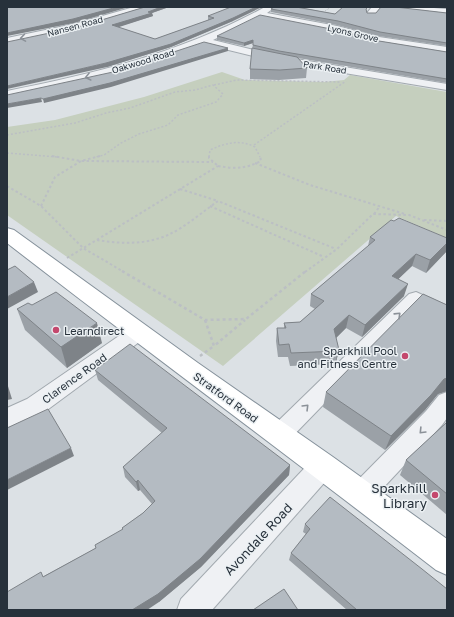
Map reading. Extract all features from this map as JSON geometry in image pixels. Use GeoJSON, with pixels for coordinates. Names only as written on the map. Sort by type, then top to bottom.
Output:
{"type":"FeatureCollection","features":[{"type":"Feature","properties":{"kind":"highway","name":"Stratford Road"},"geometry":{"type":"LineString","coordinates":[[10,240],[53,267],[447,559]]}},
{"type":"Feature","properties":{"kind":"street","name":"Nansen Road"},"geometry":{"type":"LineString","coordinates":[[7,41],[37,36],[77,26],[142,7]]}},
{"type":"Feature","properties":{"kind":"street","name":"Oakwood Road"},"geometry":{"type":"LineString","coordinates":[[7,94],[50,86],[175,52],[205,41],[271,7]]}},
{"type":"Feature","properties":{"kind":"street"},"geometry":{"type":"LineString","coordinates":[[395,7],[447,12]]}},
{"type":"Feature","properties":{"kind":"street","name":"Lyons Grove"},"geometry":{"type":"LineString","coordinates":[[259,14],[338,29],[379,40],[447,50]]}},
{"type":"Feature","properties":{"kind":"street","name":"Park Road"},"geometry":{"type":"LineString","coordinates":[[205,41],[266,57],[447,88]]}},
{"type":"Feature","properties":{"kind":"street"},"geometry":{"type":"LineString","coordinates":[[281,70],[303,70],[312,65]]}},
{"type":"Feature","properties":{"kind":"street"},"geometry":{"type":"LineString","coordinates":[[279,435],[416,298],[447,314]]}},
{"type":"Feature","properties":{"kind":"street","name":"Clarence Road"},"geometry":{"type":"LineString","coordinates":[[7,418],[37,396],[139,332]]}},
{"type":"Feature","properties":{"kind":"street"},"geometry":{"type":"LineString","coordinates":[[360,495],[434,418],[447,401]]}},
{"type":"Feature","properties":{"kind":"street","name":"Avondale Road"},"geometry":{"type":"LineString","coordinates":[[192,610],[323,466]]}},
{"type":"Feature","properties":{"kind":"path"},"geometry":{"type":"LineString","coordinates":[[325,11],[331,7]]}},
{"type":"Feature","properties":{"kind":"path"},"geometry":{"type":"LineString","coordinates":[[254,145],[345,81],[359,73]]}},
{"type":"Feature","properties":{"kind":"path"},"geometry":{"type":"LineString","coordinates":[[7,135],[75,123],[106,113],[130,108],[175,92],[195,90],[237,80],[297,82],[345,81]]}},
{"type":"Feature","properties":{"kind":"path"},"geometry":{"type":"LineString","coordinates":[[41,206],[55,177],[66,169],[81,161],[104,154],[139,134],[168,125],[178,115],[216,102],[223,94],[213,85]]}},
{"type":"Feature","properties":{"kind":"path"},"geometry":{"type":"LineString","coordinates":[[241,142],[254,145],[260,152],[261,161],[248,167],[234,169],[218,166],[209,158],[210,150],[221,144],[241,142]]}},
{"type":"Feature","properties":{"kind":"path"},"geometry":{"type":"LineString","coordinates":[[7,154],[52,156],[81,161],[214,162]]}},
{"type":"Feature","properties":{"kind":"path"},"geometry":{"type":"LineString","coordinates":[[256,163],[276,173],[354,199],[409,215],[447,230]]}},
{"type":"Feature","properties":{"kind":"path"},"geometry":{"type":"LineString","coordinates":[[53,267],[218,166]]}},
{"type":"Feature","properties":{"kind":"path"},"geometry":{"type":"LineString","coordinates":[[7,186],[41,206],[83,248],[205,320],[246,319]]}},
{"type":"Feature","properties":{"kind":"path"},"geometry":{"type":"LineString","coordinates":[[180,189],[218,201],[337,249]]}},
{"type":"Feature","properties":{"kind":"path"},"geometry":{"type":"LineString","coordinates":[[96,240],[120,244],[152,240],[170,234],[218,201]]}},
{"type":"Feature","properties":{"kind":"path"},"geometry":{"type":"LineString","coordinates":[[210,206],[324,257]]}},
{"type":"Feature","properties":{"kind":"path"},"geometry":{"type":"LineString","coordinates":[[205,320],[214,346],[324,257],[337,249],[380,206]]}},
{"type":"Feature","properties":{"kind":"path"},"geometry":{"type":"LineString","coordinates":[[373,214],[409,215]]}},
{"type":"Feature","properties":{"kind":"path"},"geometry":{"type":"LineString","coordinates":[[421,220],[447,221]]}},
{"type":"Feature","properties":{"kind":"green space"},"geometry":{"type":"Polygon","coordinates":[[[222,72],[245,80],[324,82],[344,80],[350,75],[447,92],[447,238],[396,216],[223,366],[7,215],[7,127],[55,120],[144,97],[222,72]]]}},
{"type":"Feature","properties":{"kind":"building"},"geometry":{"type":"Polygon","coordinates":[[[7,7],[117,7],[73,19],[7,33],[7,7]]]}},
{"type":"Feature","properties":{"kind":"building"},"geometry":{"type":"Polygon","coordinates":[[[145,7],[161,7],[148,12],[152,13],[112,25],[155,39],[214,18],[208,16],[231,7],[256,7],[171,44],[106,63],[7,86],[7,42],[78,27],[145,7]]]}},
{"type":"Feature","properties":{"kind":"building"},"geometry":{"type":"Polygon","coordinates":[[[274,7],[296,7],[335,14],[343,7],[368,7],[366,9],[367,13],[376,13],[381,7],[395,7],[447,13],[447,43],[380,32],[338,21],[271,9],[274,7]]]}},
{"type":"Feature","properties":{"kind":"building"},"geometry":{"type":"Polygon","coordinates":[[[260,15],[336,30],[379,41],[447,52],[447,79],[279,51],[253,45],[253,40],[244,43],[217,36],[260,15]]]}},
{"type":"Feature","properties":{"kind":"building"},"geometry":{"type":"Polygon","coordinates":[[[204,42],[228,48],[110,83],[43,99],[41,98],[7,104],[7,95],[113,72],[204,42]]]}},
{"type":"Feature","properties":{"kind":"building"},"geometry":{"type":"Polygon","coordinates":[[[252,48],[297,57],[307,68],[280,70],[250,69],[252,48]]]}},
{"type":"Feature","properties":{"kind":"building"},"geometry":{"type":"Polygon","coordinates":[[[399,218],[447,238],[447,243],[430,260],[416,254],[392,276],[408,284],[365,325],[349,315],[334,329],[338,351],[291,353],[289,344],[279,345],[277,328],[286,328],[284,323],[300,322],[324,301],[311,294],[375,240],[370,237],[391,220],[394,221],[399,218]]]}},
{"type":"Feature","properties":{"kind":"building"},"geometry":{"type":"Polygon","coordinates":[[[15,266],[34,282],[7,297],[7,270],[15,266]]]}},
{"type":"Feature","properties":{"kind":"building"},"geometry":{"type":"Polygon","coordinates":[[[56,292],[97,323],[61,347],[17,309],[28,303],[32,305],[56,292]]]}},
{"type":"Feature","properties":{"kind":"building","name":"Sparkhill Pool and Fitness Centre"},"geometry":{"type":"Polygon","coordinates":[[[423,294],[447,305],[447,378],[444,379],[431,395],[391,436],[326,392],[423,294]]]}},
{"type":"Feature","properties":{"kind":"building"},"geometry":{"type":"Polygon","coordinates":[[[130,344],[290,465],[200,559],[158,594],[132,610],[7,610],[7,592],[41,572],[43,577],[96,548],[95,545],[123,529],[122,528],[143,513],[155,501],[138,480],[136,482],[123,467],[167,428],[95,370],[130,344]]]}},
{"type":"Feature","properties":{"kind":"building"},"geometry":{"type":"Polygon","coordinates":[[[48,409],[71,448],[7,480],[7,428],[48,409]]]}},
{"type":"Feature","properties":{"kind":"building"},"geometry":{"type":"Polygon","coordinates":[[[447,422],[447,494],[406,460],[447,422]]]}},
{"type":"Feature","properties":{"kind":"building"},"geometry":{"type":"Polygon","coordinates":[[[330,497],[447,589],[447,610],[357,610],[291,553],[310,529],[305,524],[330,497]]]}},
{"type":"Feature","properties":{"kind":"building"},"geometry":{"type":"Polygon","coordinates":[[[284,589],[298,610],[253,610],[284,589]]]}},
{"type":"Feature","properties":{"kind":"place","name":"Learndirect"},"geometry":{"type":"Point","coordinates":[56,330]}},
{"type":"Feature","properties":{"kind":"place","name":"Sparkhill Pool and Fitness Centre"},"geometry":{"type":"Point","coordinates":[405,356]}},
{"type":"Feature","properties":{"kind":"place","name":"Sparkhill Library"},"geometry":{"type":"Point","coordinates":[435,495]}}]}
